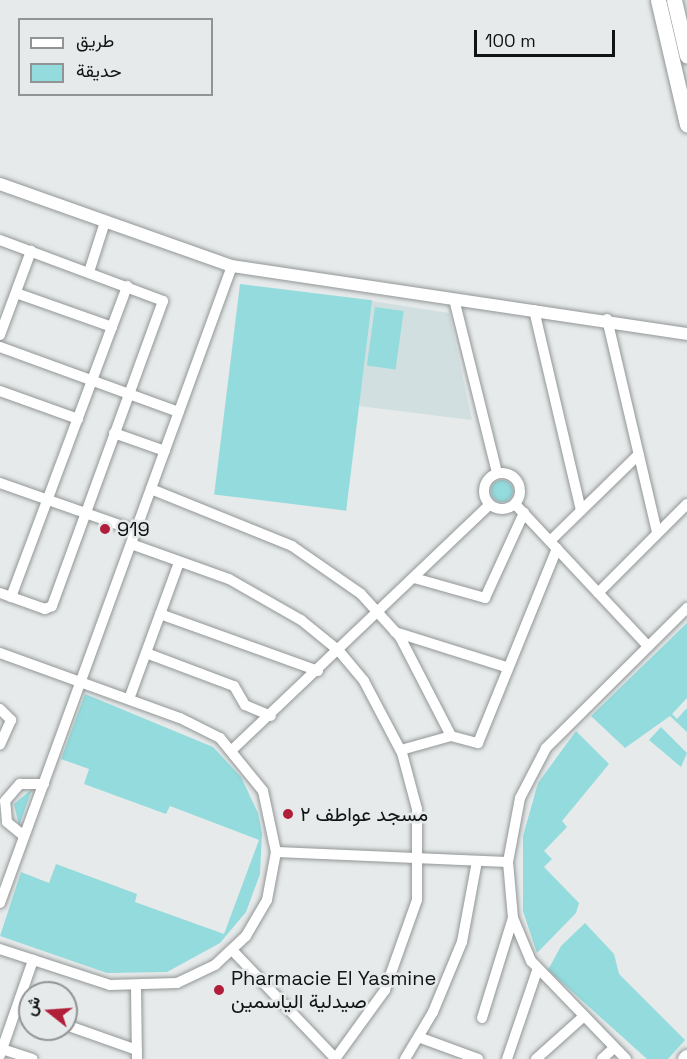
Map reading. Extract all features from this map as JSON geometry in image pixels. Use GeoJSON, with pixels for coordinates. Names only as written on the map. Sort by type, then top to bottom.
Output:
{"type":"FeatureCollection","features":[{"type":"Feature","properties":{"kind":"main road"},"geometry":{"type":"LineString","coordinates":[[658,0],[686,116]]}},
{"type":"Feature","properties":{"kind":"main road"},"geometry":{"type":"LineString","coordinates":[[674,0],[687,56]]}},
{"type":"Feature","properties":{"kind":"street"},"geometry":{"type":"LineString","coordinates":[[0,184],[232,266],[607,319],[687,333]]}},
{"type":"Feature","properties":{"kind":"street"},"geometry":{"type":"LineString","coordinates":[[89,272],[105,222]]}},
{"type":"Feature","properties":{"kind":"street"},"geometry":{"type":"LineString","coordinates":[[0,240],[163,301],[52,606],[45,609],[0,593]]}},
{"type":"Feature","properties":{"kind":"street"},"geometry":{"type":"LineString","coordinates":[[0,335],[31,251]]}},
{"type":"Feature","properties":{"kind":"street"},"geometry":{"type":"LineString","coordinates":[[0,903],[232,266]]}},
{"type":"Feature","properties":{"kind":"street"},"geometry":{"type":"LineString","coordinates":[[11,597],[127,286]]}},
{"type":"Feature","properties":{"kind":"street"},"geometry":{"type":"LineString","coordinates":[[16,293],[112,327]]}},
{"type":"Feature","properties":{"kind":"street"},"geometry":{"type":"LineString","coordinates":[[454,299],[497,473]]}},
{"type":"Feature","properties":{"kind":"street"},"geometry":{"type":"LineString","coordinates":[[534,310],[580,511]]}},
{"type":"Feature","properties":{"kind":"street"},"geometry":{"type":"LineString","coordinates":[[607,319],[657,533]]}},
{"type":"Feature","properties":{"kind":"street"},"geometry":{"type":"LineString","coordinates":[[0,347],[179,412]]}},
{"type":"Feature","properties":{"kind":"street"},"geometry":{"type":"LineString","coordinates":[[0,391],[78,419]]}},
{"type":"Feature","properties":{"kind":"street"},"geometry":{"type":"LineString","coordinates":[[114,433],[165,451]]}},
{"type":"Feature","properties":{"kind":"street"},"geometry":{"type":"LineString","coordinates":[[401,750],[451,736],[478,743],[553,545],[580,511],[639,454]]}},
{"type":"Feature","properties":{"kind":"street"},"geometry":{"type":"LineString","coordinates":[[497,473],[518,482],[515,504]]}},
{"type":"Feature","properties":{"kind":"street"},"geometry":{"type":"LineString","coordinates":[[489,505],[485,484],[497,473]]}},
{"type":"Feature","properties":{"kind":"street"},"geometry":{"type":"LineString","coordinates":[[0,483],[136,531]]}},
{"type":"Feature","properties":{"kind":"street"},"geometry":{"type":"LineString","coordinates":[[151,489],[292,546],[328,568],[377,612],[395,632],[440,707],[451,736]]}},
{"type":"Feature","properties":{"kind":"street"},"geometry":{"type":"LineString","coordinates":[[489,505],[500,509],[515,504]]}},
{"type":"Feature","properties":{"kind":"street"},"geometry":{"type":"LineString","coordinates":[[515,504],[648,646]]}},
{"type":"Feature","properties":{"kind":"street"},"geometry":{"type":"LineString","coordinates":[[598,593],[687,504]]}},
{"type":"Feature","properties":{"kind":"street"},"geometry":{"type":"LineString","coordinates":[[233,749],[271,716],[489,505]]}},
{"type":"Feature","properties":{"kind":"street"},"geometry":{"type":"LineString","coordinates":[[414,578],[485,598],[524,513]]}},
{"type":"Feature","properties":{"kind":"street"},"geometry":{"type":"LineString","coordinates":[[131,544],[270,598],[339,651],[364,681],[401,750],[417,809],[421,861],[404,947],[385,990],[336,1059],[233,951]]}},
{"type":"Feature","properties":{"kind":"street"},"geometry":{"type":"LineString","coordinates":[[129,699],[179,562]]}},
{"type":"Feature","properties":{"kind":"street"},"geometry":{"type":"LineString","coordinates":[[626,1059],[537,971],[513,918],[508,862],[520,798],[546,748],[687,608]]}},
{"type":"Feature","properties":{"kind":"street"},"geometry":{"type":"LineString","coordinates":[[160,614],[318,671]]}},
{"type":"Feature","properties":{"kind":"street"},"geometry":{"type":"LineString","coordinates":[[395,632],[506,667]]}},
{"type":"Feature","properties":{"kind":"street"},"geometry":{"type":"LineString","coordinates":[[0,653],[203,728],[233,749],[263,791],[276,852],[267,900],[233,951],[197,975],[136,988],[0,949]]}},
{"type":"Feature","properties":{"kind":"street"},"geometry":{"type":"LineString","coordinates":[[146,653],[234,686],[245,705],[271,716]]}},
{"type":"Feature","properties":{"kind":"street"},"geometry":{"type":"LineString","coordinates":[[0,709],[11,720],[0,746]]}},
{"type":"Feature","properties":{"kind":"street"},"geometry":{"type":"LineString","coordinates":[[24,836],[7,822],[3,800],[20,784],[44,784]]}},
{"type":"Feature","properties":{"kind":"street"},"geometry":{"type":"LineString","coordinates":[[276,852],[421,861],[508,862]]}},
{"type":"Feature","properties":{"kind":"street"},"geometry":{"type":"LineString","coordinates":[[405,1059],[421,1038],[462,942],[477,861]]}},
{"type":"Feature","properties":{"kind":"street"},"geometry":{"type":"LineString","coordinates":[[482,1018],[513,918]]}},
{"type":"Feature","properties":{"kind":"street"},"geometry":{"type":"LineString","coordinates":[[26,981],[33,960]]}},
{"type":"Feature","properties":{"kind":"street"},"geometry":{"type":"LineString","coordinates":[[507,1059],[537,971]]}},
{"type":"Feature","properties":{"kind":"street"},"geometry":{"type":"LineString","coordinates":[[78,1030],[137,1055],[136,988]]}},
{"type":"Feature","properties":{"kind":"street"},"geometry":{"type":"LineString","coordinates":[[18,1007],[1,1052],[32,1059]]}},
{"type":"Feature","properties":{"kind":"street"},"geometry":{"type":"LineString","coordinates":[[536,1059],[583,1017]]}},
{"type":"Feature","properties":{"kind":"street"},"geometry":{"type":"LineString","coordinates":[[421,1038],[478,1059]]}},
{"type":"Feature","properties":{"kind":"street"},"geometry":{"type":"LineString","coordinates":[[602,1059],[614,1048]]}},
{"type":"Feature","properties":{"kind":"shaded area"},"geometry":{"type":"Polygon","coordinates":[[[372,301],[449,313],[472,420],[334,403],[372,301]]]}},
{"type":"Feature","properties":{"kind":"green space"},"geometry":{"type":"Polygon","coordinates":[[[240,284],[372,300],[346,511],[214,494],[240,284]]]}},
{"type":"Feature","properties":{"kind":"green space"},"geometry":{"type":"Polygon","coordinates":[[[375,307],[404,311],[396,369],[367,365],[375,307]]]}},
{"type":"Feature","properties":{"kind":"green space"},"geometry":{"type":"Polygon","coordinates":[[[502,480],[510,483],[513,491],[510,499],[502,502],[494,499],[491,491],[494,483],[502,480]]]}},
{"type":"Feature","properties":{"kind":"green space"},"geometry":{"type":"Polygon","coordinates":[[[687,623],[687,698],[672,714],[677,719],[687,708],[687,732],[670,716],[625,748],[591,716],[687,623]]]}},
{"type":"Feature","properties":{"kind":"green space"},"geometry":{"type":"Polygon","coordinates":[[[85,694],[213,747],[241,777],[258,813],[262,833],[260,874],[246,912],[220,943],[167,972],[107,973],[0,936],[21,872],[49,883],[56,864],[137,894],[135,902],[224,934],[259,840],[170,806],[166,814],[84,784],[89,769],[61,759],[85,694]]]}},
{"type":"Feature","properties":{"kind":"green space"},"geometry":{"type":"Polygon","coordinates":[[[661,727],[687,753],[681,767],[649,740],[661,727]]]}},
{"type":"Feature","properties":{"kind":"green space"},"geometry":{"type":"Polygon","coordinates":[[[576,731],[609,764],[562,821],[567,827],[544,851],[552,859],[544,867],[579,903],[576,913],[537,953],[523,911],[523,836],[538,783],[576,731]]]}},
{"type":"Feature","properties":{"kind":"green space"},"geometry":{"type":"Polygon","coordinates":[[[32,789],[19,826],[14,804],[32,789]]]}},
{"type":"Feature","properties":{"kind":"green space"},"geometry":{"type":"Polygon","coordinates":[[[585,923],[614,954],[619,974],[685,1040],[668,1059],[647,1059],[548,970],[561,946],[585,923]]]}},
{"type":"Feature","properties":{"kind":"place","name":"919"},"geometry":{"type":"Point","coordinates":[105,529]}},
{"type":"Feature","properties":{"kind":"place","name":"مسجد عواطف ٢"},"geometry":{"type":"Point","coordinates":[288,814]}},
{"type":"Feature","properties":{"kind":"place","name":"Pharmacie El Yasmine صيدلية الياسمين"},"geometry":{"type":"Point","coordinates":[219,990]}}]}
